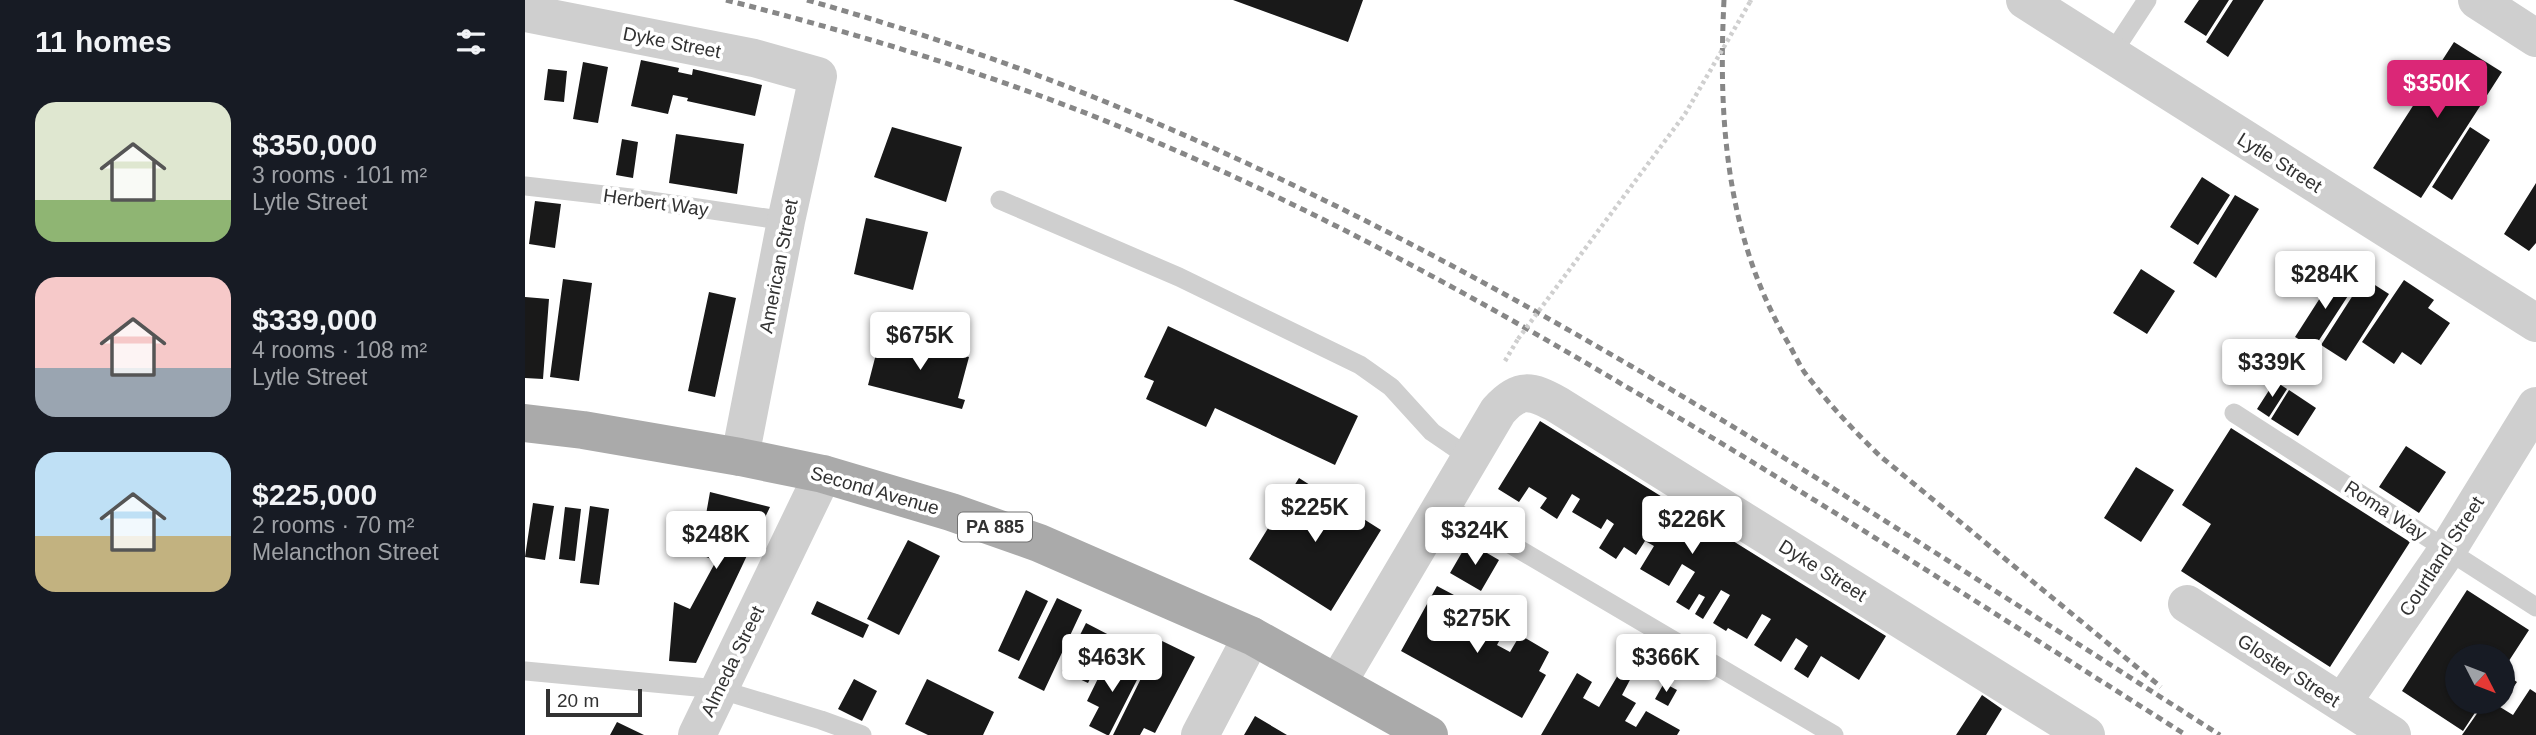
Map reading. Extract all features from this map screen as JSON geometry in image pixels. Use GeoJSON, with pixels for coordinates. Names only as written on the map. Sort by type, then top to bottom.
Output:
{"type":"FeatureCollection","features":[{"type":"Feature","properties":{"kind":"main road","name":"Second Avenue"},"geometry":{"type":"LineString","coordinates":[[525,423],[583,430],[823,474],[951,512],[1039,543],[1252,636],[1429,735]]}},
{"type":"Feature","properties":{"kind":"street","name":"Lytle Street"},"geometry":{"type":"LineString","coordinates":[[2025,0],[2536,323]]}},
{"type":"Feature","properties":{"kind":"street"},"geometry":{"type":"LineString","coordinates":[[2477,0],[2536,38]]}},
{"type":"Feature","properties":{"kind":"street","name":"Dyke Street"},"geometry":{"type":"LineString","coordinates":[[525,13],[754,58],[818,76]]}},
{"type":"Feature","properties":{"kind":"street","name":"American Street"},"geometry":{"type":"LineString","coordinates":[[740,457],[786,221],[818,76]]}},
{"type":"Feature","properties":{"kind":"street","name":"Dyke Street"},"geometry":{"type":"LineString","coordinates":[[1470,458],[1498,411],[1509,398],[1522,392],[1541,395],[2048,725],[2086,735]]}},
{"type":"Feature","properties":{"kind":"street","name":"Courtland Street"},"geometry":{"type":"LineString","coordinates":[[2342,703],[2448,549],[2536,406]]}},
{"type":"Feature","properties":{"kind":"street"},"geometry":{"type":"LineString","coordinates":[[1338,682],[1470,458]]}},
{"type":"Feature","properties":{"kind":"street","name":"Almeda Street"},"geometry":{"type":"LineString","coordinates":[[697,735],[823,474]]}},
{"type":"Feature","properties":{"kind":"street","name":"Gloster Street"},"geometry":{"type":"LineString","coordinates":[[2187,604],[2392,735]]}},
{"type":"Feature","properties":{"kind":"street"},"geometry":{"type":"LineString","coordinates":[[1200,735],[1252,636]]}},
{"type":"Feature","properties":{"kind":"lane"},"geometry":{"type":"LineString","coordinates":[[2111,55],[2147,0]]}},
{"type":"Feature","properties":{"kind":"lane","name":"Herbert Way"},"geometry":{"type":"LineString","coordinates":[[525,187],[631,198],[786,221]]}},
{"type":"Feature","properties":{"kind":"lane"},"geometry":{"type":"LineString","coordinates":[[1000,200],[1179,277],[1360,365],[1391,387],[1432,432],[1470,458]]}},
{"type":"Feature","properties":{"kind":"lane","name":"Roma Way"},"geometry":{"type":"LineString","coordinates":[[2234,413],[2536,607]]}},
{"type":"Feature","properties":{"kind":"lane"},"geometry":{"type":"LineString","coordinates":[[1442,504],[1834,735]]}},
{"type":"Feature","properties":{"kind":"lane"},"geometry":{"type":"LineString","coordinates":[[525,671],[718,689],[862,735]]}},
{"type":"Feature","properties":{"kind":"path"},"geometry":{"type":"LineString","coordinates":[[1518,340],[1685,114],[1751,1]]}},
{"type":"Feature","properties":{"kind":"building"},"geometry":{"type":"Polygon","coordinates":[[[1233,0],[1363,0],[1348,42],[1233,0]]]}},
{"type":"Feature","properties":{"kind":"building"},"geometry":{"type":"Polygon","coordinates":[[[2199,0],[2229,0],[2206,36],[2184,22],[2199,0]]]}},
{"type":"Feature","properties":{"kind":"building"},"geometry":{"type":"Polygon","coordinates":[[[2233,0],[2264,0],[2228,57],[2206,42],[2233,0]]]}},
{"type":"Feature","properties":{"kind":"building"},"geometry":{"type":"Polygon","coordinates":[[[2454,42],[2502,72],[2421,198],[2373,168],[2454,42]]]}},
{"type":"Feature","properties":{"kind":"building"},"geometry":{"type":"Polygon","coordinates":[[[641,60],[679,68],[678,72],[692,75],[693,69],[762,85],[755,116],[687,101],[688,98],[673,95],[668,114],[631,106],[641,60]]]}},
{"type":"Feature","properties":{"kind":"building"},"geometry":{"type":"Polygon","coordinates":[[[583,62],[608,67],[598,123],[573,119],[583,62]]]}},
{"type":"Feature","properties":{"kind":"building"},"geometry":{"type":"Polygon","coordinates":[[[548,69],[567,71],[564,102],[544,100],[548,69]]]}},
{"type":"Feature","properties":{"kind":"building"},"geometry":{"type":"Polygon","coordinates":[[[892,127],[962,147],[946,202],[874,177],[892,127]]]}},
{"type":"Feature","properties":{"kind":"building"},"geometry":{"type":"Polygon","coordinates":[[[2470,127],[2490,140],[2452,200],[2432,187],[2470,127]]]}},
{"type":"Feature","properties":{"kind":"building"},"geometry":{"type":"Polygon","coordinates":[[[676,134],[744,144],[737,194],[669,183],[676,134]]]}},
{"type":"Feature","properties":{"kind":"building"},"geometry":{"type":"Polygon","coordinates":[[[622,139],[638,142],[633,178],[616,175],[622,139]]]}},
{"type":"Feature","properties":{"kind":"building"},"geometry":{"type":"Polygon","coordinates":[[[2202,177],[2230,195],[2198,245],[2170,227],[2202,177]]]}},
{"type":"Feature","properties":{"kind":"building"},"geometry":{"type":"Polygon","coordinates":[[[2536,183],[2536,243],[2529,251],[2504,234],[2536,183]]]}},
{"type":"Feature","properties":{"kind":"building"},"geometry":{"type":"Polygon","coordinates":[[[2235,195],[2259,209],[2216,278],[2193,263],[2235,195]]]}},
{"type":"Feature","properties":{"kind":"building"},"geometry":{"type":"Polygon","coordinates":[[[535,201],[561,204],[555,248],[529,244],[535,201]]]}},
{"type":"Feature","properties":{"kind":"building"},"geometry":{"type":"Polygon","coordinates":[[[866,218],[928,232],[913,290],[854,274],[866,218]]]}},
{"type":"Feature","properties":{"kind":"building"},"geometry":{"type":"Polygon","coordinates":[[[2141,269],[2175,291],[2147,334],[2113,313],[2141,269]]]}},
{"type":"Feature","properties":{"kind":"building"},"geometry":{"type":"Polygon","coordinates":[[[2336,273],[2355,285],[2314,348],[2295,337],[2336,273]]]}},
{"type":"Feature","properties":{"kind":"building"},"geometry":{"type":"Polygon","coordinates":[[[2364,278],[2389,294],[2346,361],[2321,345],[2364,278]]]}},
{"type":"Feature","properties":{"kind":"building"},"geometry":{"type":"Polygon","coordinates":[[[563,279],[592,283],[579,381],[550,377],[563,279]]]}},
{"type":"Feature","properties":{"kind":"building"},"geometry":{"type":"Polygon","coordinates":[[[2404,280],[2434,300],[2428,308],[2450,323],[2421,365],[2402,352],[2394,364],[2362,342],[2404,280]]]}},
{"type":"Feature","properties":{"kind":"building"},"geometry":{"type":"Polygon","coordinates":[[[709,292],[736,298],[715,397],[688,391],[709,292]]]}},
{"type":"Feature","properties":{"kind":"building"},"geometry":{"type":"Polygon","coordinates":[[[525,297],[549,299],[543,379],[525,378],[525,297]]]}},
{"type":"Feature","properties":{"kind":"building"},"geometry":{"type":"Polygon","coordinates":[[[1168,326],[1358,416],[1335,465],[1215,408],[1206,427],[1146,399],[1154,381],[1144,377],[1168,326]]]}},
{"type":"Feature","properties":{"kind":"building"},"geometry":{"type":"Polygon","coordinates":[[[884,335],[969,357],[958,398],[965,400],[962,409],[868,385],[876,354],[880,355],[884,335]]]}},
{"type":"Feature","properties":{"kind":"building"},"geometry":{"type":"Polygon","coordinates":[[[2275,381],[2287,389],[2269,417],[2257,409],[2275,381]]]}},
{"type":"Feature","properties":{"kind":"building"},"geometry":{"type":"Polygon","coordinates":[[[2289,390],[2316,408],[2298,436],[2271,419],[2289,390]]]}},
{"type":"Feature","properties":{"kind":"building"},"geometry":{"type":"Polygon","coordinates":[[[1540,421],[1886,636],[1859,680],[1821,656],[1808,678],[1794,669],[1808,646],[1796,638],[1781,662],[1754,645],[1771,619],[1762,614],[1747,639],[1713,623],[1730,595],[1721,590],[1703,619],[1695,614],[1705,597],[1699,594],[1689,610],[1676,602],[1695,572],[1682,564],[1669,586],[1640,569],[1654,546],[1645,541],[1636,555],[1624,547],[1616,559],[1599,548],[1614,524],[1607,519],[1601,529],[1572,512],[1580,499],[1572,494],[1557,519],[1540,508],[1547,498],[1529,487],[1519,502],[1498,489],[1540,421]]]}},
{"type":"Feature","properties":{"kind":"building"},"geometry":{"type":"Polygon","coordinates":[[[2231,428],[2410,542],[2330,667],[2181,571],[2211,524],[2182,505],[2231,428]]]}},
{"type":"Feature","properties":{"kind":"building"},"geometry":{"type":"Polygon","coordinates":[[[2406,446],[2446,472],[2419,513],[2379,487],[2406,446]]]}},
{"type":"Feature","properties":{"kind":"building"},"geometry":{"type":"Polygon","coordinates":[[[2136,467],[2174,490],[2141,542],[2104,518],[2136,467]]]}},
{"type":"Feature","properties":{"kind":"building"},"geometry":{"type":"Polygon","coordinates":[[[1299,478],[1381,530],[1331,611],[1249,559],[1299,478]]]}},
{"type":"Feature","properties":{"kind":"building"},"geometry":{"type":"Polygon","coordinates":[[[710,492],[770,507],[696,663],[669,661],[674,602],[690,609],[716,561],[699,554],[710,492]]]}},
{"type":"Feature","properties":{"kind":"building"},"geometry":{"type":"Polygon","coordinates":[[[533,503],[554,506],[545,560],[525,557],[533,503]]]}},
{"type":"Feature","properties":{"kind":"building"},"geometry":{"type":"Polygon","coordinates":[[[590,506],[609,509],[599,585],[580,583],[590,506]]]}},
{"type":"Feature","properties":{"kind":"building"},"geometry":{"type":"Polygon","coordinates":[[[565,507],[581,509],[575,561],[559,559],[565,507]]]}},
{"type":"Feature","properties":{"kind":"building"},"geometry":{"type":"Polygon","coordinates":[[[908,540],[940,556],[899,635],[867,619],[908,540]]]}},
{"type":"Feature","properties":{"kind":"building"},"geometry":{"type":"Polygon","coordinates":[[[1468,542],[1499,560],[1481,591],[1450,573],[1468,542]]]}},
{"type":"Feature","properties":{"kind":"building"},"geometry":{"type":"Polygon","coordinates":[[[1437,586],[1454,595],[1443,614],[1469,628],[1478,610],[1507,626],[1497,645],[1510,652],[1520,635],[1549,652],[1539,671],[1546,675],[1522,718],[1401,651],[1437,586]]]}},
{"type":"Feature","properties":{"kind":"building"},"geometry":{"type":"Polygon","coordinates":[[[1026,590],[1048,601],[1019,661],[998,651],[1026,590]]]}},
{"type":"Feature","properties":{"kind":"building"},"geometry":{"type":"Polygon","coordinates":[[[2467,590],[2529,630],[2515,652],[2515,644],[2445,644],[2445,714],[2474,714],[2463,731],[2402,691],[2467,590]]]}},
{"type":"Feature","properties":{"kind":"building"},"geometry":{"type":"Polygon","coordinates":[[[1057,598],[1082,610],[1044,691],[1018,678],[1057,598]]]}},
{"type":"Feature","properties":{"kind":"building"},"geometry":{"type":"Polygon","coordinates":[[[817,601],[869,625],[863,638],[811,614],[817,601]]]}},
{"type":"Feature","properties":{"kind":"building"},"geometry":{"type":"Polygon","coordinates":[[[1086,623],[1111,636],[1088,683],[1062,671],[1086,623]]]}},
{"type":"Feature","properties":{"kind":"building"},"geometry":{"type":"Polygon","coordinates":[[[1160,640],[1195,657],[1155,733],[1144,728],[1140,735],[1113,735],[1160,640]]]}},
{"type":"Feature","properties":{"kind":"building"},"geometry":{"type":"Polygon","coordinates":[[[1109,656],[1141,672],[1107,735],[1089,726],[1099,707],[1087,701],[1109,656]]]}},
{"type":"Feature","properties":{"kind":"building"},"geometry":{"type":"Polygon","coordinates":[[[1621,670],[1632,676],[1622,695],[1636,703],[1625,721],[1636,727],[1646,711],[1680,730],[1677,735],[1541,735],[1577,673],[1592,682],[1583,698],[1599,707],[1621,670]]]}},
{"type":"Feature","properties":{"kind":"building"},"geometry":{"type":"Polygon","coordinates":[[[854,679],[877,691],[862,721],[838,709],[854,679]]]}},
{"type":"Feature","properties":{"kind":"building"},"geometry":{"type":"Polygon","coordinates":[[[927,679],[994,712],[983,735],[928,735],[905,724],[927,679]]]}},
{"type":"Feature","properties":{"kind":"building"},"geometry":{"type":"Polygon","coordinates":[[[1664,683],[1677,690],[1668,706],[1655,699],[1664,683]]]}},
{"type":"Feature","properties":{"kind":"building"},"geometry":{"type":"Polygon","coordinates":[[[2530,689],[2536,693],[2536,735],[2462,735],[2477,714],[2513,715],[2530,689]]]}},
{"type":"Feature","properties":{"kind":"building"},"geometry":{"type":"Polygon","coordinates":[[[1982,695],[2002,709],[1986,735],[1956,735],[1982,695]]]}},
{"type":"Feature","properties":{"kind":"building"},"geometry":{"type":"Polygon","coordinates":[[[1255,716],[1287,735],[1244,735],[1255,716]]]}},
{"type":"Feature","properties":{"kind":"building"},"geometry":{"type":"Polygon","coordinates":[[[617,722],[644,735],[610,735],[617,722]]]}},
{"type":"Feature","properties":{"kind":"railway"},"geometry":{"type":"LineString","coordinates":[[726,0],[875,41],[1022,89],[1184,154],[1313,214],[1502,315],[1696,428],[2186,735]]}},
{"type":"Feature","properties":{"kind":"railway"},"geometry":{"type":"LineString","coordinates":[[807,0],[953,45],[1096,98],[1244,162],[1389,233],[1532,309],[1672,390],[1811,474],[2220,735]]}},
{"type":"Feature","properties":{"kind":"railway"},"geometry":{"type":"LineString","coordinates":[[1724,0],[1723,89],[1730,176],[1751,260],[1767,301],[1802,369],[1841,416],[1880,456],[2161,687]]}}]}
